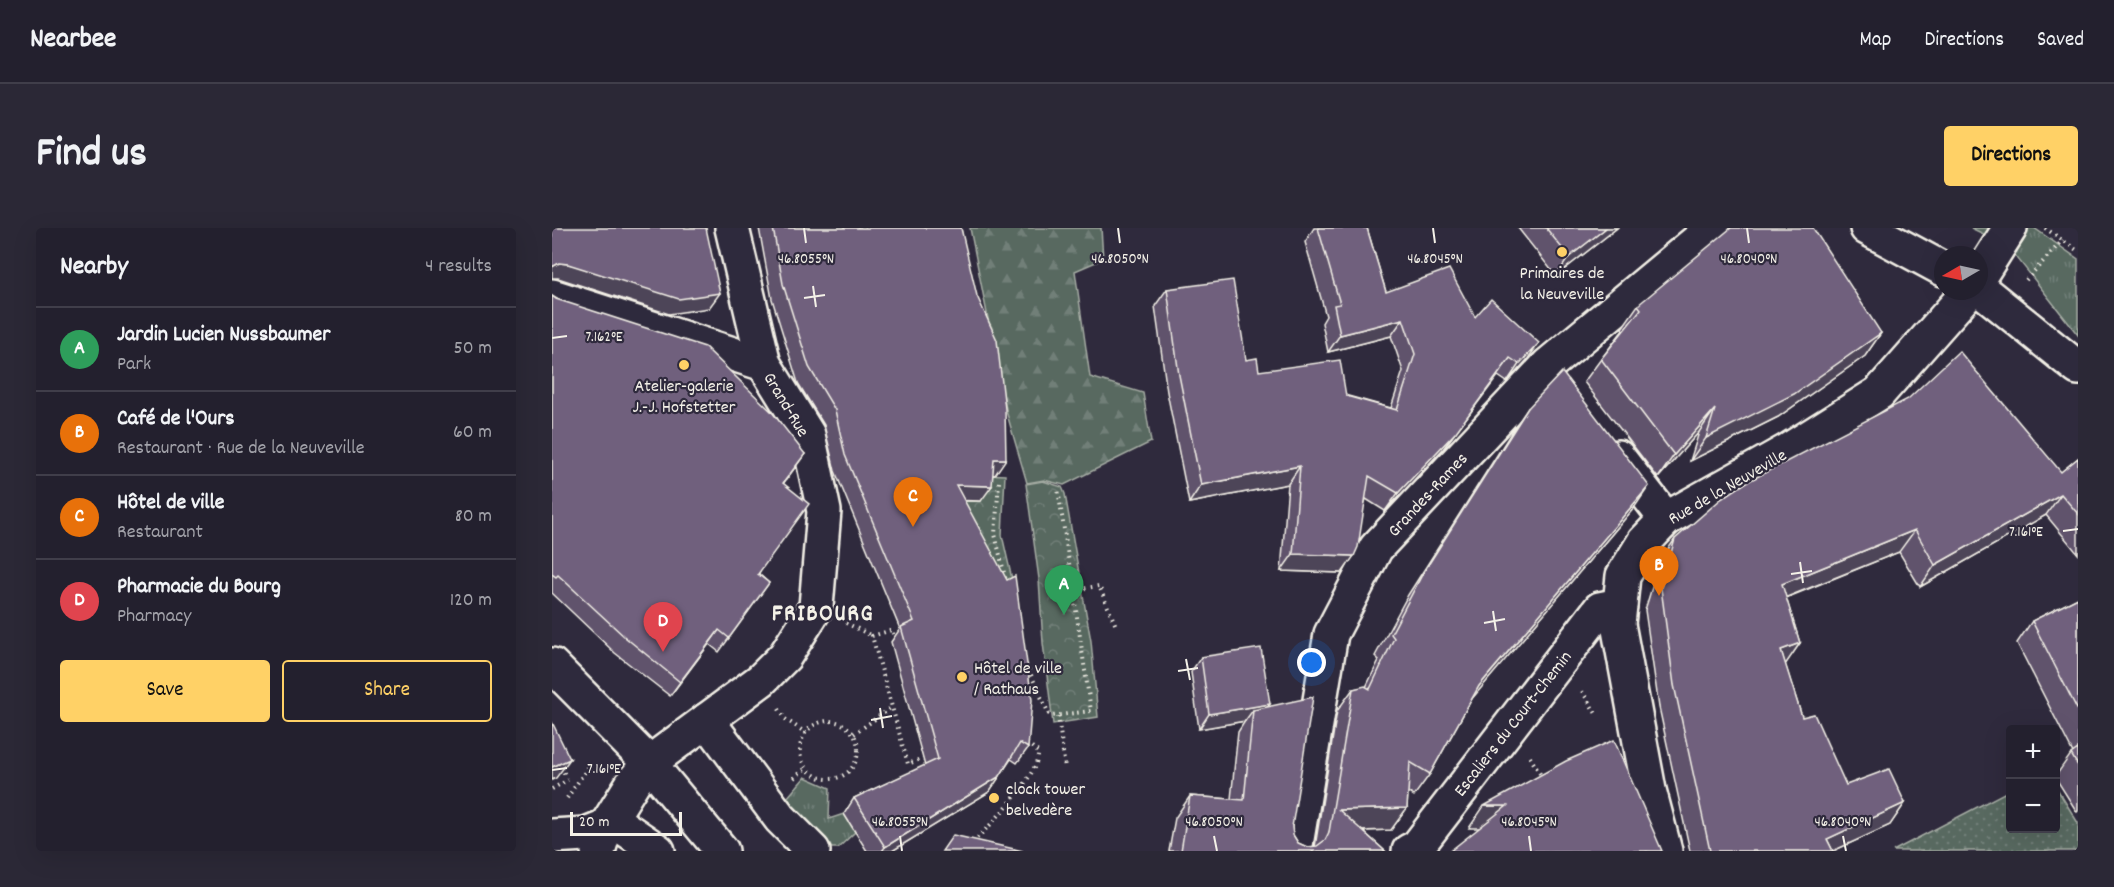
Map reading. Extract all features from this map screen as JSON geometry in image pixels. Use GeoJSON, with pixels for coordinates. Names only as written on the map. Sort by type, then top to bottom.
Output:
{"type":"FeatureCollection","features":[{"type":"Feature","properties":{"kind":"street","name":"Grand-Rue"},"geometry":{"type":"LineString","coordinates":[[605,832],[634,781],[649,763],[741,696],[785,656],[816,607],[825,511],[808,435],[764,364],[732,228]]}},
{"type":"Feature","properties":{"kind":"street","name":"Grandes-Rames"},"geometry":{"type":"LineString","coordinates":[[1295,851],[1331,634],[1376,548],[1548,365],[1713,228]]}},
{"type":"Feature","properties":{"kind":"street"},"geometry":{"type":"LineString","coordinates":[[1867,228],[1934,264]]}},
{"type":"Feature","properties":{"kind":"street"},"geometry":{"type":"LineString","coordinates":[[1988,295],[2078,368]]}},
{"type":"Feature","properties":{"kind":"street"},"geometry":{"type":"LineString","coordinates":[[552,296],[764,364]]}},
{"type":"Feature","properties":{"kind":"street","name":"Rue de la Neuveville"},"geometry":{"type":"LineString","coordinates":[[1665,851],[1648,790],[1618,624],[1623,576],[1644,542],[1666,519],[1787,451],[1880,393],[1961,300]]}},
{"type":"Feature","properties":{"kind":"street"},"geometry":{"type":"LineString","coordinates":[[1548,365],[1569,393]]}},
{"type":"Feature","properties":{"kind":"street"},"geometry":{"type":"LineString","coordinates":[[1597,429],[1666,519]]}},
{"type":"Feature","properties":{"kind":"street","name":"Escaliers du Court-Chemin"},"geometry":{"type":"LineString","coordinates":[[1409,851],[1417,847],[1600,609],[1620,605]]}},
{"type":"Feature","properties":{"kind":"street"},"geometry":{"type":"LineString","coordinates":[[552,665],[649,763],[722,851]]}},
{"type":"Feature","properties":{"kind":"street"},"geometry":{"type":"LineString","coordinates":[[707,720],[780,818],[813,851]]}},
{"type":"Feature","properties":{"kind":"street"},"geometry":{"type":"LineString","coordinates":[[552,836],[605,832],[658,851]]}},
{"type":"Feature","properties":{"kind":"path"},"geometry":{"type":"LineString","coordinates":[[2045,228],[2078,251]]}},
{"type":"Feature","properties":{"kind":"path"},"geometry":{"type":"LineString","coordinates":[[2031,286],[2025,279],[2063,240]]}},
{"type":"Feature","properties":{"kind":"path"},"geometry":{"type":"LineString","coordinates":[[999,482],[995,534],[1008,590]]}},
{"type":"Feature","properties":{"kind":"path"},"geometry":{"type":"LineString","coordinates":[[1023,659],[1048,714],[1058,716],[1091,711],[1058,489]]}},
{"type":"Feature","properties":{"kind":"path"},"geometry":{"type":"LineString","coordinates":[[1073,590],[1099,586],[1116,626]]}},
{"type":"Feature","properties":{"kind":"path"},"geometry":{"type":"LineString","coordinates":[[895,640],[892,630],[872,636],[908,764],[927,758],[925,751]]}},
{"type":"Feature","properties":{"kind":"path"},"geometry":{"type":"LineString","coordinates":[[1578,683],[1602,725]]}},
{"type":"Feature","properties":{"kind":"path"},"geometry":{"type":"LineString","coordinates":[[854,734],[892,707]]}},
{"type":"Feature","properties":{"kind":"path"},"geometry":{"type":"LineString","coordinates":[[1058,716],[1065,768]]}},
{"type":"Feature","properties":{"kind":"path"},"geometry":{"type":"LineString","coordinates":[[829,721],[847,727],[854,734],[858,743],[856,763],[851,771],[832,779],[813,775],[806,768],[800,750],[806,733],[820,722],[829,721]]}},
{"type":"Feature","properties":{"kind":"path"},"geometry":{"type":"LineString","coordinates":[[793,724],[806,733]]}},
{"type":"Feature","properties":{"kind":"path"},"geometry":{"type":"LineString","coordinates":[[977,838],[993,822],[1033,770],[1038,752],[1024,740]]}},
{"type":"Feature","properties":{"kind":"path"},"geometry":{"type":"LineString","coordinates":[[562,805],[589,766]]}},
{"type":"Feature","properties":{"kind":"path"},"geometry":{"type":"LineString","coordinates":[[552,789],[566,778],[561,767]]}},
{"type":"Feature","properties":{"kind":"path"},"geometry":{"type":"LineString","coordinates":[[1532,782],[1551,773]]}},
{"type":"Feature","properties":{"kind":"green space"},"geometry":{"type":"Polygon","coordinates":[[[970,228],[1101,228],[1103,259],[1075,271],[1090,377],[1143,393],[1151,442],[1064,485],[1044,480],[1027,483],[1007,414],[970,228]]]}},
{"type":"Feature","properties":{"kind":"green space"},"geometry":{"type":"Polygon","coordinates":[[[1971,228],[2034,228],[2078,259],[2078,335],[2007,245],[1971,228]]]}},
{"type":"Feature","properties":{"kind":"green space"},"geometry":{"type":"Polygon","coordinates":[[[983,474],[1005,475],[1002,535],[1014,588],[1004,592],[962,501],[983,474]]]}},
{"type":"Feature","properties":{"kind":"green space"},"geometry":{"type":"Polygon","coordinates":[[[1043,481],[1062,487],[1065,494],[1091,641],[1098,717],[1053,724],[1043,643],[1039,579],[1026,484],[1043,481]]]}},
{"type":"Feature","properties":{"kind":"green space"},"geometry":{"type":"Polygon","coordinates":[[[805,777],[830,788],[829,819],[844,814],[855,832],[838,848],[825,848],[782,804],[805,777]]]}},
{"type":"Feature","properties":{"kind":"green space"},"geometry":{"type":"Polygon","coordinates":[[[2006,792],[2006,833],[2060,833],[2060,794],[2078,823],[2078,851],[1893,851],[2006,792]]]}},
{"type":"Feature","properties":{"kind":"building"},"geometry":{"type":"Polygon","coordinates":[[[552,228],[706,228],[720,293],[679,299],[568,264],[559,263],[552,267],[552,228]]]}},
{"type":"Feature","properties":{"kind":"building"},"geometry":{"type":"Polygon","coordinates":[[[773,228],[961,228],[977,296],[997,340],[1005,409],[1006,459],[994,459],[992,486],[956,485],[1007,580],[1015,576],[1032,700],[1028,748],[1020,743],[1000,776],[885,847],[854,798],[938,759],[901,627],[914,621],[845,455],[835,410],[809,367],[783,284],[773,228]]]}},
{"type":"Feature","properties":{"kind":"building"},"geometry":{"type":"Polygon","coordinates":[[[1318,228],[1367,228],[1386,292],[1449,269],[1475,317],[1491,299],[1539,343],[1519,364],[1510,358],[1456,432],[1398,493],[1369,476],[1358,547],[1354,556],[1293,554],[1300,466],[1201,485],[1179,375],[1167,289],[1233,280],[1246,360],[1257,358],[1259,371],[1340,360],[1346,396],[1397,410],[1415,354],[1403,319],[1340,335],[1334,305],[1340,304],[1318,228]]]}},
{"type":"Feature","properties":{"kind":"building"},"geometry":{"type":"Polygon","coordinates":[[[1546,228],[1606,228],[1569,257],[1546,228]]]}},
{"type":"Feature","properties":{"kind":"building"},"geometry":{"type":"Polygon","coordinates":[[[1731,228],[1813,228],[1881,333],[1794,394],[1706,438],[1715,409],[1674,455],[1601,359],[1641,309],[1638,305],[1731,228]]]}},
{"type":"Feature","properties":{"kind":"building"},"geometry":{"type":"Polygon","coordinates":[[[552,296],[705,347],[772,412],[805,454],[783,483],[809,504],[758,574],[769,583],[729,638],[719,630],[680,682],[626,638],[558,575],[556,577],[552,574],[552,296]]]}},
{"type":"Feature","properties":{"kind":"building"},"geometry":{"type":"Polygon","coordinates":[[[1959,351],[2061,472],[2078,458],[2078,514],[2061,494],[1935,565],[1915,530],[1782,584],[1800,643],[1781,650],[1802,717],[1814,714],[1846,785],[1889,769],[1905,803],[1827,839],[1833,851],[1710,851],[1674,685],[1661,588],[1675,539],[1721,499],[1747,482],[1908,399],[1959,351]]]}},
{"type":"Feature","properties":{"kind":"building"},"geometry":{"type":"Polygon","coordinates":[[[1562,372],[1649,486],[1479,686],[1430,774],[1410,762],[1407,808],[1339,810],[1385,851],[1181,851],[1190,796],[1244,800],[1253,710],[1313,697],[1292,827],[1293,835],[1298,843],[1307,847],[1317,846],[1325,840],[1329,832],[1353,689],[1365,686],[1370,689],[1394,638],[1391,634],[1423,573],[1528,408],[1562,372]]]}},
{"type":"Feature","properties":{"kind":"building"},"geometry":{"type":"Polygon","coordinates":[[[2078,598],[2078,711],[2032,621],[2078,598]]]}},
{"type":"Feature","properties":{"kind":"building"},"geometry":{"type":"Polygon","coordinates":[[[1261,648],[1270,704],[1209,714],[1201,657],[1261,648]]]}},
{"type":"Feature","properties":{"kind":"building"},"geometry":{"type":"Polygon","coordinates":[[[552,722],[570,759],[552,767],[552,722]]]}},
{"type":"Feature","properties":{"kind":"building"},"geometry":{"type":"Polygon","coordinates":[[[1614,740],[1662,851],[1450,851],[1507,806],[1484,806],[1566,761],[1614,740]]]}},
{"type":"Feature","properties":{"kind":"building"},"geometry":{"type":"Polygon","coordinates":[[[2078,749],[2078,766],[2071,754],[2078,749]]]}},
{"type":"Feature","properties":{"kind":"building"},"geometry":{"type":"Polygon","coordinates":[[[953,835],[1023,851],[942,851],[953,835]]]}},
{"type":"Feature","properties":{"kind":"place","name":"Primaires de la Neuveville"},"geometry":{"type":"Point","coordinates":[1562,252]}},
{"type":"Feature","properties":{"kind":"place","name":"Atelier-galerie J.-J. Hofstetter"},"geometry":{"type":"Point","coordinates":[684,365]}},
{"type":"Feature","properties":{"kind":"place","name":"Hôtel de ville"},"geometry":{"type":"Point","coordinates":[913,527]}},
{"type":"Feature","properties":{"kind":"place","name":"Café de l'Ours"},"geometry":{"type":"Point","coordinates":[1659,596]}},
{"type":"Feature","properties":{"kind":"place","name":"Jardin Lucien Nussbaumer"},"geometry":{"type":"Point","coordinates":[1064,615]}},
{"type":"Feature","properties":{"kind":"place","name":"Pharmacie du Bourg"},"geometry":{"type":"Point","coordinates":[663,652]}},
{"type":"Feature","properties":{"kind":"place","name":"Hôtel de ville / Rathaus"},"geometry":{"type":"Point","coordinates":[962,677]}},
{"type":"Feature","properties":{"kind":"place","name":"clock tower belvedère"},"geometry":{"type":"Point","coordinates":[994,798]}},
{"type":"Feature","properties":{"kind":"district","name":"FRIBOURG"},"geometry":{"type":"Point","coordinates":[823,612]}}]}
